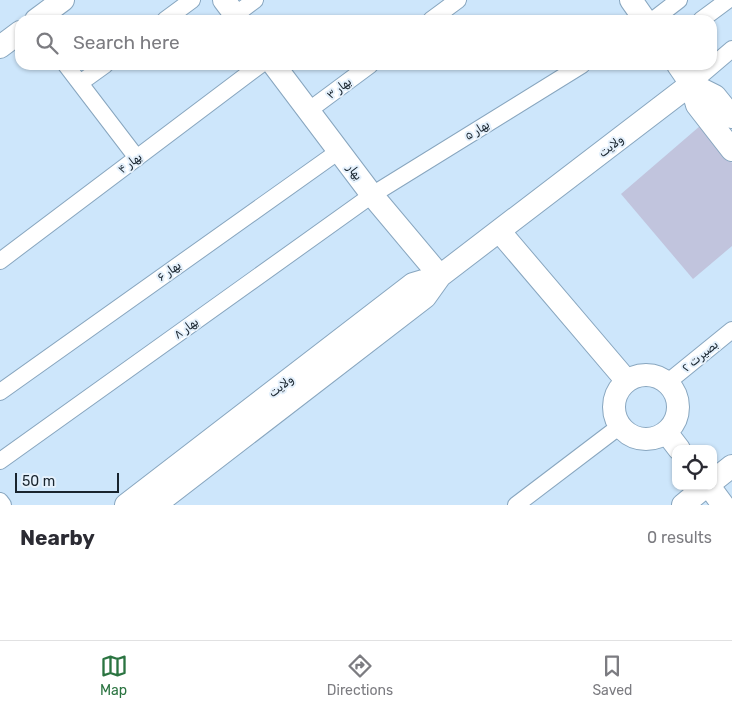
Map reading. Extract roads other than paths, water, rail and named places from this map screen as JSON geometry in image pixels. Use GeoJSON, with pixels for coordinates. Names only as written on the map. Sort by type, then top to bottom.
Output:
{"type":"FeatureCollection","features":[{"type":"Feature","properties":{"kind":"street"},"geometry":{"type":"LineString","coordinates":[[43,15],[63,0]]}},
{"type":"Feature","properties":{"kind":"street"},"geometry":{"type":"LineString","coordinates":[[172,15],[192,0]]}},
{"type":"Feature","properties":{"kind":"street"},"geometry":{"type":"LineString","coordinates":[[233,12],[255,0]]}},
{"type":"Feature","properties":{"kind":"street"},"geometry":{"type":"LineString","coordinates":[[438,15],[458,0]]}},
{"type":"Feature","properties":{"kind":"street"},"geometry":{"type":"LineString","coordinates":[[631,0],[642,15]]}},
{"type":"Feature","properties":{"kind":"street"},"geometry":{"type":"LineString","coordinates":[[660,15],[680,0]]}},
{"type":"Feature","properties":{"kind":"street"},"geometry":{"type":"LineString","coordinates":[[708,15],[728,0]]}},
{"type":"Feature","properties":{"kind":"street"},"geometry":{"type":"LineString","coordinates":[[0,47],[15,36]]}},
{"type":"Feature","properties":{"kind":"street","name":"ولایت"},"geometry":{"type":"LineString","coordinates":[[717,62],[732,49]]}},
{"type":"Feature","properties":{"kind":"street"},"geometry":{"type":"LineString","coordinates":[[70,70],[136,158]]}},
{"type":"Feature","properties":{"kind":"street"},"geometry":{"type":"LineString","coordinates":[[80,83],[98,70]]}},
{"type":"Feature","properties":{"kind":"street","name":"بهار ۴"},"geometry":{"type":"LineString","coordinates":[[0,261],[253,70]]}},
{"type":"Feature","properties":{"kind":"street","name":"بهار"},"geometry":{"type":"LineString","coordinates":[[278,70],[372,195],[440,276]]}},
{"type":"Feature","properties":{"kind":"street","name":"بهار ۳"},"geometry":{"type":"LineString","coordinates":[[308,111],[363,70]]}},
{"type":"Feature","properties":{"kind":"street","name":"بهار ۵"},"geometry":{"type":"LineString","coordinates":[[372,195],[574,70]]}},
{"type":"Feature","properties":{"kind":"street"},"geometry":{"type":"LineString","coordinates":[[681,70],[691,84],[697,105],[732,150]]}},
{"type":"Feature","properties":{"kind":"street","name":"ولایت"},"geometry":{"type":"LineString","coordinates":[[126,505],[413,284],[440,276],[500,232],[707,70]]}},
{"type":"Feature","properties":{"kind":"street"},"geometry":{"type":"LineString","coordinates":[[691,84],[715,96],[732,118]]}},
{"type":"Feature","properties":{"kind":"street","name":"بهار ۶"},"geometry":{"type":"LineString","coordinates":[[0,392],[339,151]]}},
{"type":"Feature","properties":{"kind":"street","name":"بهار ۸"},"geometry":{"type":"LineString","coordinates":[[0,461],[372,195]]}},
{"type":"Feature","properties":{"kind":"street"},"geometry":{"type":"LineString","coordinates":[[500,232],[626,380]]}},
{"type":"Feature","properties":{"kind":"street","name":"ولایت"},"geometry":{"type":"LineString","coordinates":[[155,505],[426,297],[440,276]]}},
{"type":"Feature","properties":{"kind":"street","name":"بصیرت ۲"},"geometry":{"type":"LineString","coordinates":[[668,382],[732,330]]}},
{"type":"Feature","properties":{"kind":"street"},"geometry":{"type":"LineString","coordinates":[[636,375],[658,376],[668,382],[675,391],[678,408],[673,424],[672,440],[657,437],[647,439],[636,438],[627,434],[620,426],[614,412],[614,397],[619,388],[626,380],[636,375]]}},
{"type":"Feature","properties":{"kind":"street"},"geometry":{"type":"LineString","coordinates":[[516,505],[620,426]]}},
{"type":"Feature","properties":{"kind":"street"},"geometry":{"type":"LineString","coordinates":[[717,478],[732,466]]}},
{"type":"Feature","properties":{"kind":"street"},"geometry":{"type":"LineString","coordinates":[[682,505],[718,497]]}},
{"type":"Feature","properties":{"kind":"street"},"geometry":{"type":"LineString","coordinates":[[0,501],[3,505]]}}]}
